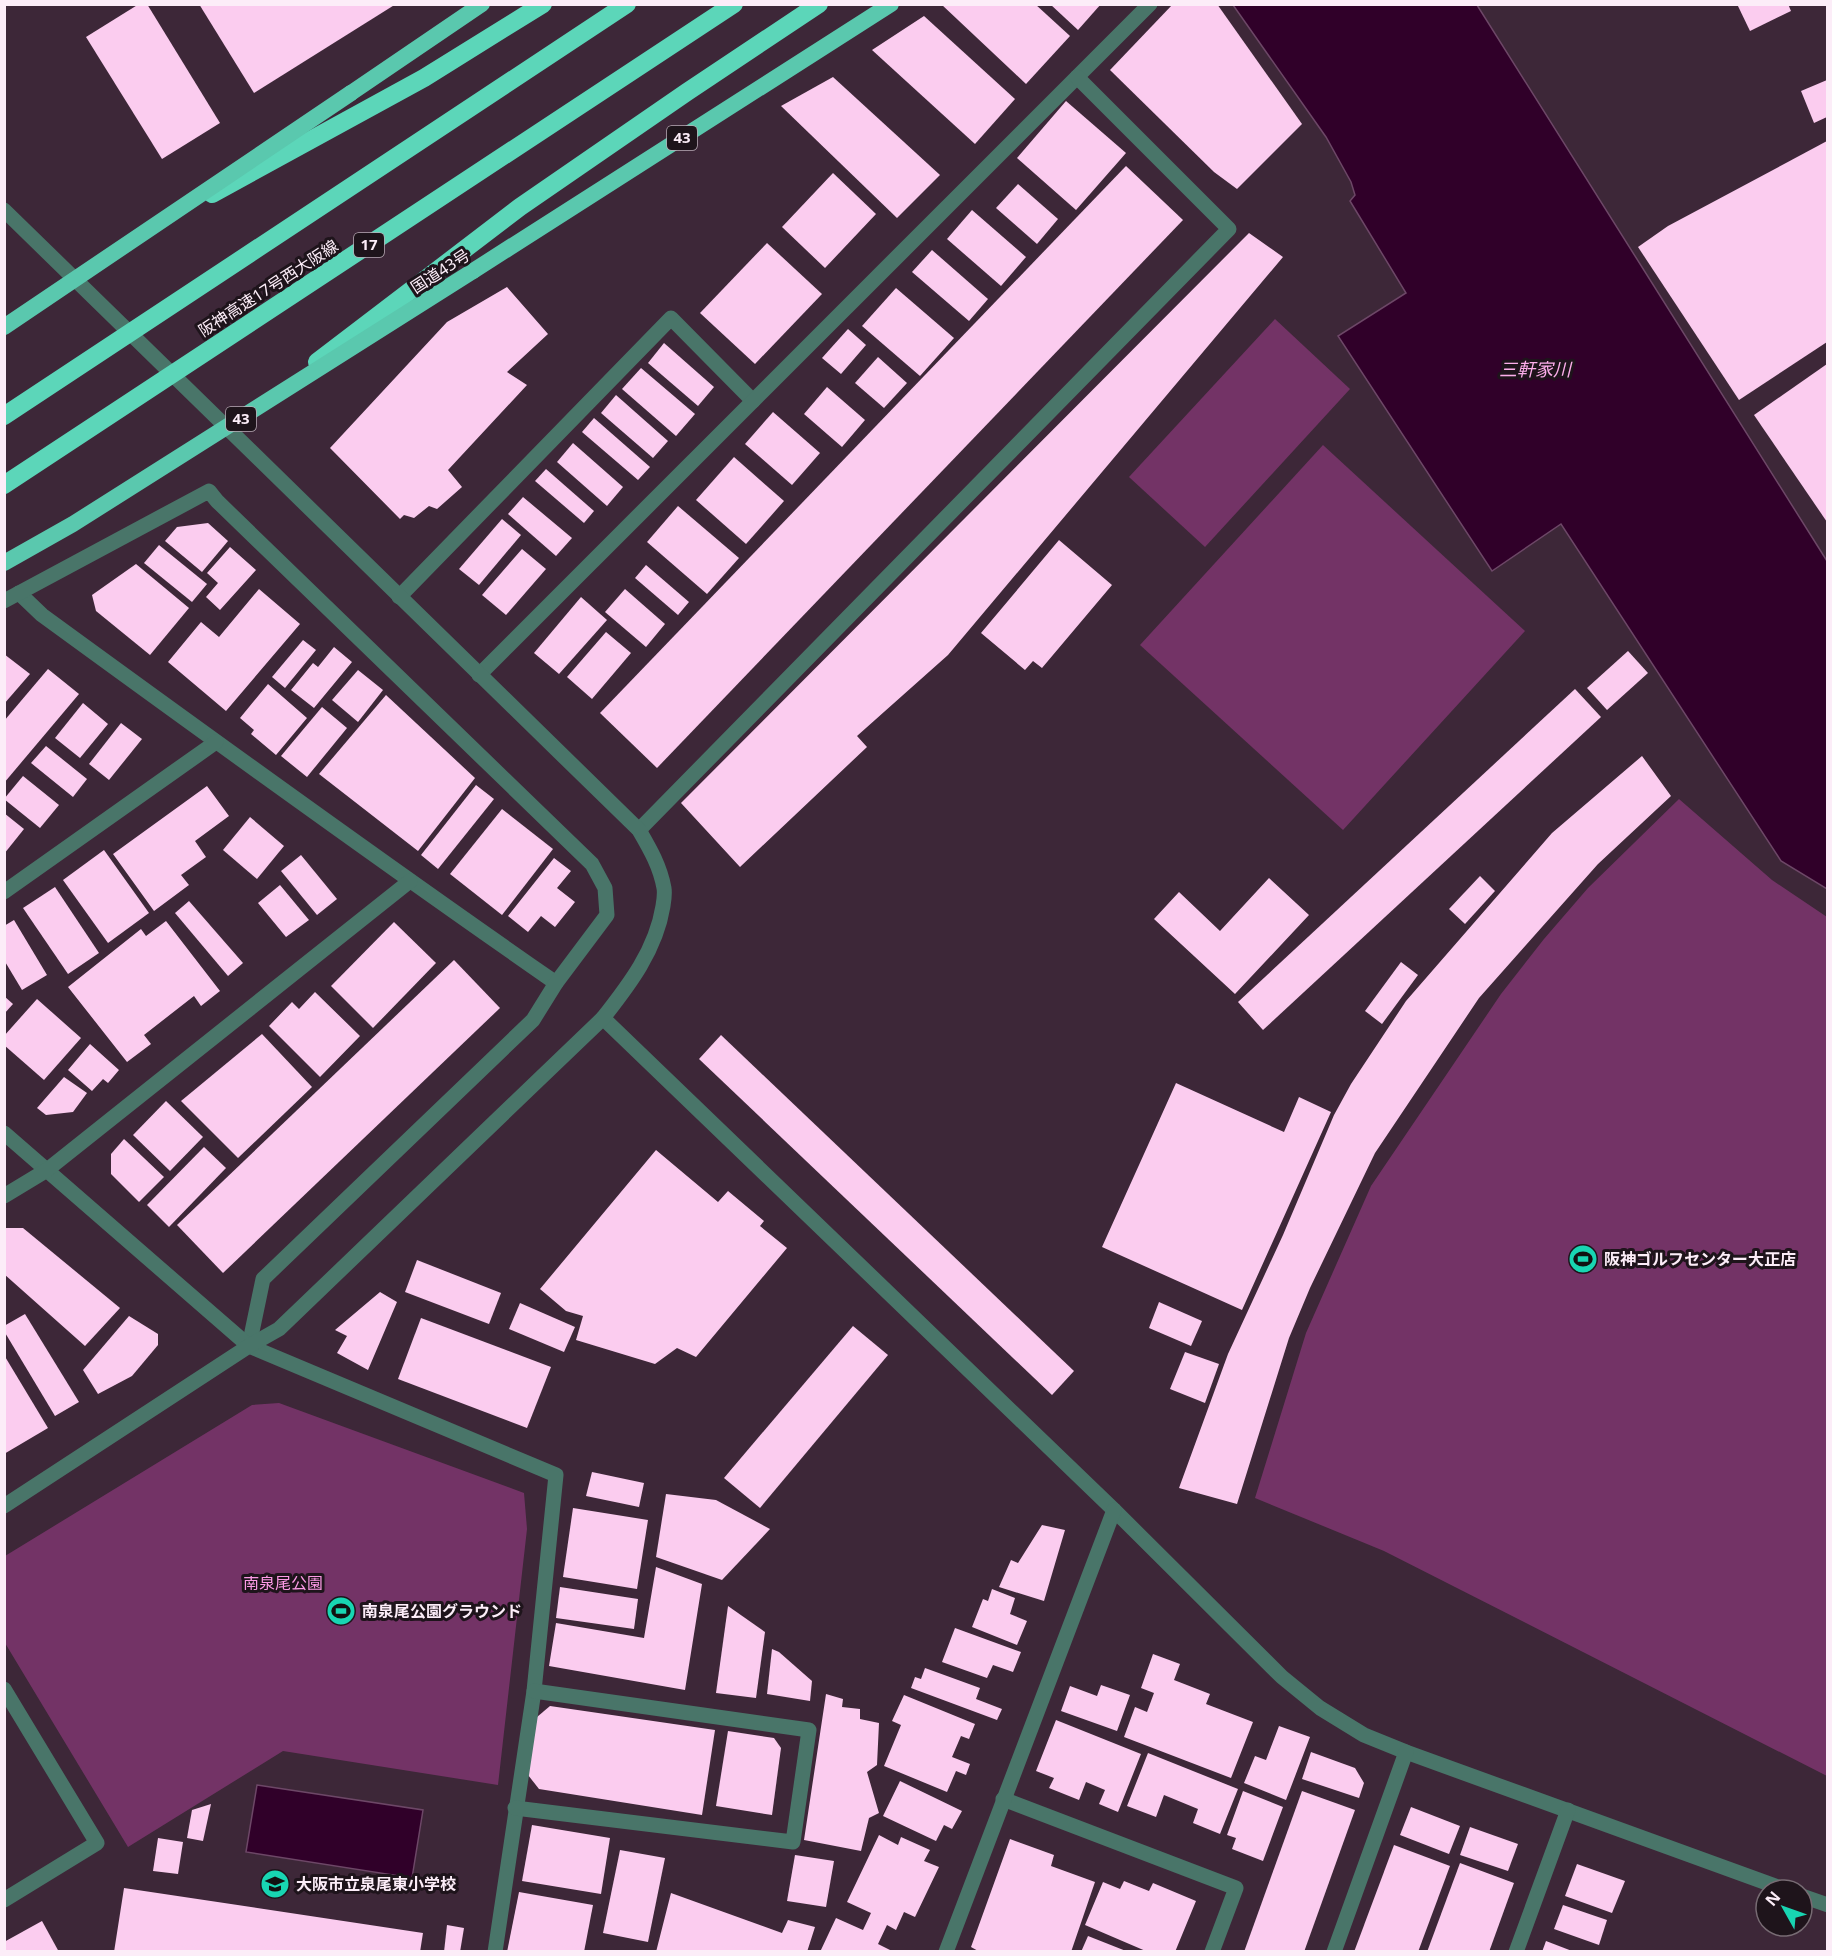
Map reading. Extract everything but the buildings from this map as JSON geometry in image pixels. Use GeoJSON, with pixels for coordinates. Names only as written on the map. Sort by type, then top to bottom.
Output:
{"type":"FeatureCollection","features":[{"type":"Feature","properties":{"kind":"highway"},"geometry":{"type":"LineString","coordinates":[[4,328],[482,4]]}},
{"type":"Feature","properties":{"kind":"highway"},"geometry":{"type":"LineString","coordinates":[[150,228],[424,78],[543,4]]}},
{"type":"Feature","properties":{"kind":"highway"},"geometry":{"type":"LineString","coordinates":[[4,416],[627,4]]}},
{"type":"Feature","properties":{"kind":"highway","name":"阪神高速17号西大阪線"},"geometry":{"type":"LineString","coordinates":[[4,485],[734,4]]}},
{"type":"Feature","properties":{"kind":"highway"},"geometry":{"type":"LineString","coordinates":[[251,413],[520,207],[819,4]]}},
{"type":"Feature","properties":{"kind":"highway","name":"国道43号"},"geometry":{"type":"LineString","coordinates":[[4,562],[73,524],[251,413],[891,4]]}},
{"type":"Feature","properties":{"kind":"street"},"geometry":{"type":"LineString","coordinates":[[479,675],[1150,4]]}},
{"type":"Feature","properties":{"kind":"street"},"geometry":{"type":"LineString","coordinates":[[639,830],[1229,229],[1077,77]]}},
{"type":"Feature","properties":{"kind":"street"},"geometry":{"type":"LineString","coordinates":[[4,210],[639,830],[657,859],[665,891],[660,922],[634,977],[603,1018],[279,1329],[249,1346],[4,1506]]}},
{"type":"Feature","properties":{"kind":"street"},"geometry":{"type":"LineString","coordinates":[[4,328],[77,281]]}},
{"type":"Feature","properties":{"kind":"street"},"geometry":{"type":"LineString","coordinates":[[399,597],[670,318],[753,401]]}},
{"type":"Feature","properties":{"kind":"street"},"geometry":{"type":"LineString","coordinates":[[4,601],[209,490],[217,501],[592,864],[605,888],[607,915],[556,983],[533,1020],[263,1280],[249,1346]]}},
{"type":"Feature","properties":{"kind":"street"},"geometry":{"type":"LineString","coordinates":[[19,593],[42,615],[216,742],[556,983]]}},
{"type":"Feature","properties":{"kind":"street"},"geometry":{"type":"LineString","coordinates":[[4,892],[216,742]]}},
{"type":"Feature","properties":{"kind":"street"},"geometry":{"type":"LineString","coordinates":[[4,1196],[47,1170],[410,881]]}},
{"type":"Feature","properties":{"kind":"street"},"geometry":{"type":"LineString","coordinates":[[603,1018],[1114,1510],[1282,1677],[1320,1708],[1364,1735],[1406,1752],[1754,1878]]}},
{"type":"Feature","properties":{"kind":"street"},"geometry":{"type":"LineString","coordinates":[[4,1133],[249,1346],[556,1475],[534,1691],[495,1952]]}},
{"type":"Feature","properties":{"kind":"street"},"geometry":{"type":"LineString","coordinates":[[946,1952],[1114,1510]]}},
{"type":"Feature","properties":{"kind":"street"},"geometry":{"type":"LineString","coordinates":[[4,1689],[97,1843],[4,1900]]}},
{"type":"Feature","properties":{"kind":"street"},"geometry":{"type":"LineString","coordinates":[[515,1808],[793,1842],[809,1730],[534,1691]]}},
{"type":"Feature","properties":{"kind":"street"},"geometry":{"type":"LineString","coordinates":[[1334,1952],[1406,1752]]}},
{"type":"Feature","properties":{"kind":"street"},"geometry":{"type":"LineString","coordinates":[[1003,1799],[1236,1888],[1212,1952]]}},
{"type":"Feature","properties":{"kind":"street"},"geometry":{"type":"LineString","coordinates":[[1516,1952],[1568,1810]]}},
{"type":"Feature","properties":{"kind":"green space"},"geometry":{"type":"Polygon","coordinates":[[[1275,319],[1350,389],[1205,547],[1129,477],[1275,319]]]}},
{"type":"Feature","properties":{"kind":"green space"},"geometry":{"type":"Polygon","coordinates":[[[1323,445],[1525,631],[1343,830],[1140,645],[1323,445]]]}},
{"type":"Feature","properties":{"kind":"green space","name":"阪神ゴルフセンター大正店"},"geometry":{"type":"Polygon","coordinates":[[[1679,799],[1772,880],[1827,917],[1827,1776],[1384,1551],[1255,1498],[1306,1333],[1371,1186],[1501,994],[1544,939],[1588,888],[1679,799]]]}},
{"type":"Feature","properties":{"kind":"green space","name":"南泉尾公園"},"geometry":{"type":"Polygon","coordinates":[[[279,1403],[524,1493],[527,1529],[498,1785],[283,1751],[128,1847],[5,1643],[5,1556],[252,1405],[279,1403]]]}},
{"type":"Feature","properties":{"kind":"water","name":"三軒家川"},"geometry":{"type":"Polygon","coordinates":[[[1233,5],[1477,5],[1827,561],[1827,889],[1781,861],[1561,524],[1492,571],[1338,336],[1406,293],[1350,201],[1355,195],[1351,182],[1326,137],[1233,5]]]}},
{"type":"Feature","properties":{"kind":"water"},"geometry":{"type":"Polygon","coordinates":[[[257,1785],[423,1810],[412,1878],[246,1852],[257,1785]]]}},
{"type":"Feature","properties":{"kind":"place","name":"阪神ゴルフセンター大正店"},"geometry":{"type":"Point","coordinates":[1583,1259]}},
{"type":"Feature","properties":{"kind":"place","name":"南泉尾公園グラウンド"},"geometry":{"type":"Point","coordinates":[341,1611]}},
{"type":"Feature","properties":{"kind":"place","name":"大阪市立泉尾東小学校"},"geometry":{"type":"Point","coordinates":[275,1884]}}]}
